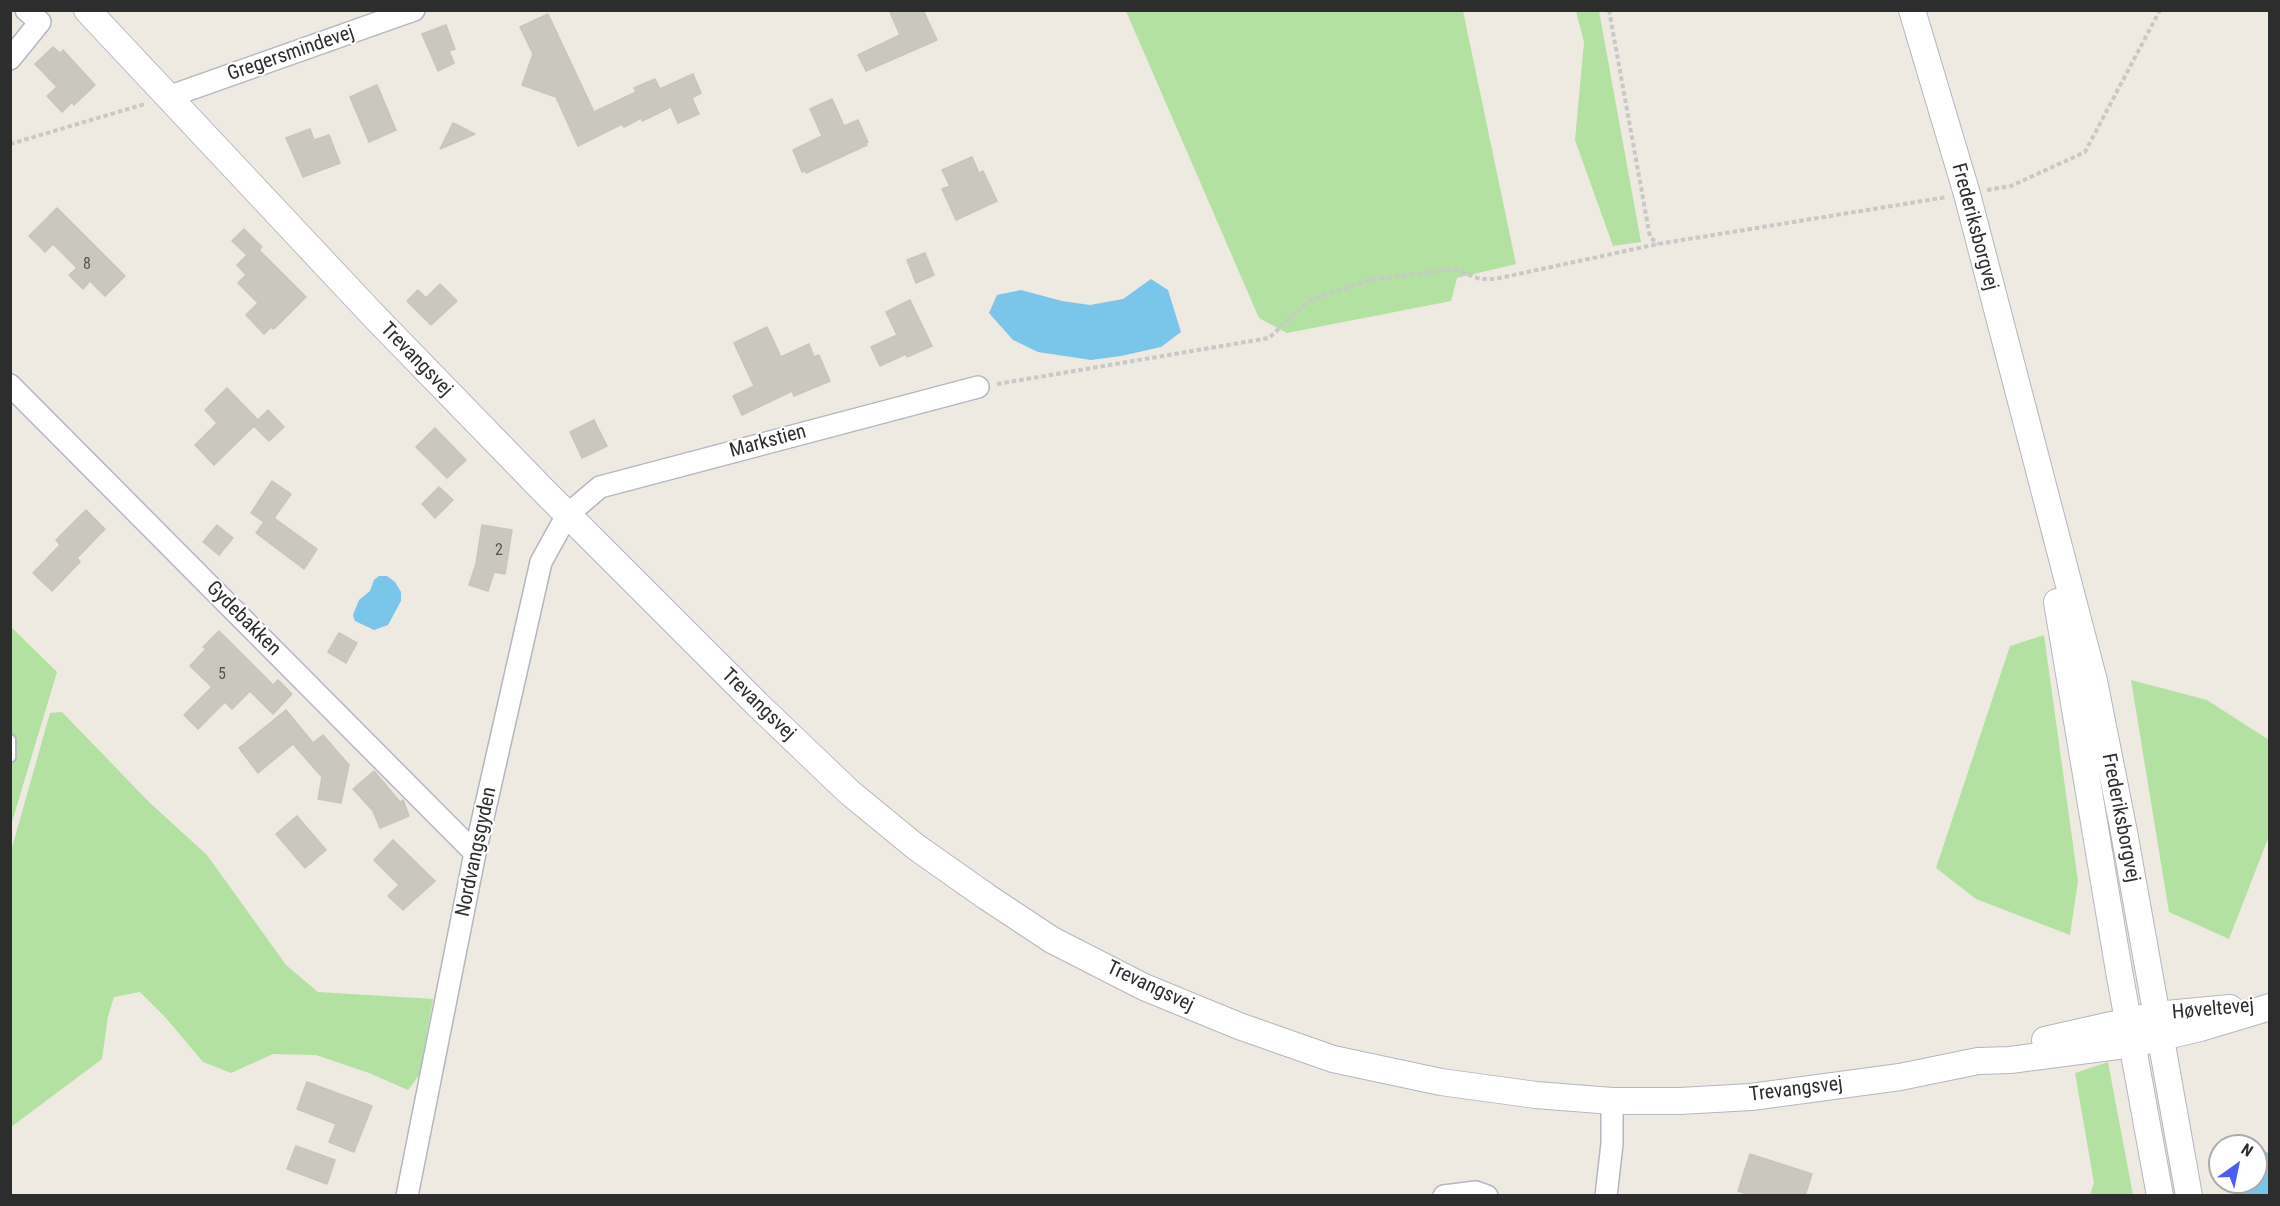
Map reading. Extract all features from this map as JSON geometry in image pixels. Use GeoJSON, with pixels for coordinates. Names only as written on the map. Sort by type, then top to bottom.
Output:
{"type":"FeatureCollection","features":[{"type":"Feature","properties":{"kind":"street"},"geometry":{"type":"LineString","coordinates":[[10,59],[40,22],[26,10]]}},
{"type":"Feature","properties":{"kind":"street","name":"Trevangsvej"},"geometry":{"type":"LineString","coordinates":[[87,10],[373,315],[567,515],[849,792],[916,847],[1052,940],[1144,987],[1239,1026],[1333,1059],[1441,1082],[1536,1095],[1612,1101],[1680,1101],[1751,1097],[1900,1077],[1978,1061],[2010,1060],[2158,1026]]}},
{"type":"Feature","properties":{"kind":"street","name":"Gregersmindevej"},"geometry":{"type":"LineString","coordinates":[[168,97],[414,10]]}},
{"type":"Feature","properties":{"kind":"street","name":"Frederiksborgvej"},"geometry":{"type":"LineString","coordinates":[[1912,10],[1967,194],[2094,681],[2124,832],[2189,1196]]}},
{"type":"Feature","properties":{"kind":"street","name":"Gydebakken"},"geometry":{"type":"LineString","coordinates":[[10,386],[476,853]]}},
{"type":"Feature","properties":{"kind":"street","name":"Markstien"},"geometry":{"type":"LineString","coordinates":[[567,515],[600,487],[978,387]]}},
{"type":"Feature","properties":{"kind":"street","name":"Frederiksborgvej"},"geometry":{"type":"LineString","coordinates":[[2031,444],[2160,1196]]}},
{"type":"Feature","properties":{"kind":"street","name":"Nordvangsgyden"},"geometry":{"type":"LineString","coordinates":[[407,1196],[476,853],[541,562],[567,515]]}},
{"type":"Feature","properties":{"kind":"street","name":"Høveltevej"},"geometry":{"type":"LineString","coordinates":[[2158,1026],[2200,1029],[2270,1006]]}},
{"type":"Feature","properties":{"kind":"street"},"geometry":{"type":"LineString","coordinates":[[1606,1196],[1612,1136],[1612,1101]]}},
{"type":"Feature","properties":{"kind":"street"},"geometry":{"type":"LineString","coordinates":[[1444,1196],[1476,1192],[1487,1196]]}},
{"type":"Feature","properties":{"kind":"lane"},"geometry":{"type":"LineString","coordinates":[[10,740],[10,757]]}},
{"type":"Feature","properties":{"kind":"path"},"geometry":{"type":"LineString","coordinates":[[1609,10],[1650,237],[1658,244]]}},
{"type":"Feature","properties":{"kind":"path"},"geometry":{"type":"LineString","coordinates":[[978,387],[1269,338],[1308,301],[1369,280],[1453,269],[1480,279],[1495,279],[1658,244],[2011,186],[2085,152],[2160,10]]}},
{"type":"Feature","properties":{"kind":"path"},"geometry":{"type":"LineString","coordinates":[[10,144],[168,97]]}},
{"type":"Feature","properties":{"kind":"green space"},"geometry":{"type":"Polygon","coordinates":[[[1126,11],[1463,11],[1516,264],[1457,278],[1451,301],[1287,333],[1259,318],[1126,11]]]}},
{"type":"Feature","properties":{"kind":"green space"},"geometry":{"type":"Polygon","coordinates":[[[1576,11],[1599,11],[1641,242],[1613,246],[1575,140],[1584,42],[1576,11]]]}},
{"type":"Feature","properties":{"kind":"green space"},"geometry":{"type":"Polygon","coordinates":[[[11,627],[57,672],[11,825],[11,627]]]}},
{"type":"Feature","properties":{"kind":"green space"},"geometry":{"type":"Polygon","coordinates":[[[2044,635],[2078,881],[2070,935],[1976,899],[1936,868],[2010,646],[2044,635]]]}},
{"type":"Feature","properties":{"kind":"green space"},"geometry":{"type":"Polygon","coordinates":[[[2131,680],[2207,700],[2269,740],[2269,836],[2229,939],[2169,912],[2131,680]]]}},
{"type":"Feature","properties":{"kind":"green space"},"geometry":{"type":"Polygon","coordinates":[[[62,712],[149,802],[207,855],[286,965],[318,992],[433,999],[420,1074],[408,1090],[369,1073],[316,1055],[273,1054],[231,1073],[203,1062],[166,1018],[140,992],[114,997],[108,1016],[102,1059],[11,1127],[11,851],[50,713],[62,712]]]}},
{"type":"Feature","properties":{"kind":"green space"},"geometry":{"type":"Polygon","coordinates":[[[2108,1062],[2133,1195],[2090,1195],[2094,1183],[2075,1073],[2108,1062]]]}},
{"type":"Feature","properties":{"kind":"water"},"geometry":{"type":"Polygon","coordinates":[[[1151,279],[1168,290],[1181,332],[1161,347],[1121,356],[1091,360],[1038,352],[1013,340],[989,313],[997,295],[1021,290],[1062,301],[1090,305],[1123,299],[1151,279]]]}},
{"type":"Feature","properties":{"kind":"water"},"geometry":{"type":"Polygon","coordinates":[[[379,576],[387,576],[395,582],[401,592],[401,601],[388,625],[374,630],[355,621],[353,615],[359,600],[370,591],[374,580],[379,576]]]}},
{"type":"Feature","properties":{"kind":"water"},"geometry":{"type":"Polygon","coordinates":[[[2269,1154],[2269,1195],[2234,1195],[2268,1194],[2269,1154]]]}},
{"type":"Feature","properties":{"kind":"building"},"geometry":{"type":"Polygon","coordinates":[[[889,10],[923,10],[937,40],[866,71],[858,55],[900,35],[889,10]]]}},
{"type":"Feature","properties":{"kind":"building"},"geometry":{"type":"Polygon","coordinates":[[[548,14],[594,112],[636,92],[634,88],[655,79],[660,89],[693,74],[701,93],[692,98],[699,114],[678,123],[671,107],[642,121],[641,118],[624,127],[622,124],[578,146],[556,97],[522,85],[533,54],[520,27],[548,14]]]}},
{"type":"Feature","properties":{"kind":"building"},"geometry":{"type":"Polygon","coordinates":[[[446,25],[455,49],[449,51],[454,63],[438,71],[422,34],[446,25]]]}},
{"type":"Feature","properties":{"kind":"building"},"geometry":{"type":"Polygon","coordinates":[[[53,47],[60,53],[63,50],[95,85],[74,105],[72,102],[62,112],[47,96],[57,87],[35,64],[53,47]]]}},
{"type":"Feature","properties":{"kind":"building"},"geometry":{"type":"Polygon","coordinates":[[[377,85],[396,130],[369,142],[350,97],[377,85]]]}},
{"type":"Feature","properties":{"kind":"building"},"geometry":{"type":"Polygon","coordinates":[[[832,99],[844,126],[858,120],[868,142],[867,145],[806,173],[802,172],[793,150],[822,136],[810,109],[832,99]]]}},
{"type":"Feature","properties":{"kind":"building"},"geometry":{"type":"Polygon","coordinates":[[[453,123],[475,134],[440,149],[453,123]]]}},
{"type":"Feature","properties":{"kind":"building"},"geometry":{"type":"Polygon","coordinates":[[[310,129],[314,140],[329,135],[340,163],[303,177],[286,138],[310,129]]]}},
{"type":"Feature","properties":{"kind":"building"},"geometry":{"type":"Polygon","coordinates":[[[972,157],[979,173],[983,171],[997,201],[956,220],[942,189],[950,186],[942,170],[972,157]]]}},
{"type":"Feature","properties":{"kind":"building"},"geometry":{"type":"Polygon","coordinates":[[[57,208],[125,276],[105,296],[90,281],[83,289],[69,275],[77,268],[53,244],[45,252],[29,236],[57,208]]]}},
{"type":"Feature","properties":{"kind":"building"},"geometry":{"type":"Polygon","coordinates":[[[244,229],[262,247],[259,250],[306,297],[275,328],[271,327],[264,334],[246,315],[258,303],[238,283],[246,275],[237,265],[247,255],[232,241],[244,229]]]}},
{"type":"Feature","properties":{"kind":"building"},"geometry":{"type":"Polygon","coordinates":[[[925,253],[934,275],[916,283],[907,260],[925,253]]]}},
{"type":"Feature","properties":{"kind":"building"},"geometry":{"type":"Polygon","coordinates":[[[440,284],[457,301],[431,325],[407,301],[418,290],[426,298],[440,284]]]}},
{"type":"Feature","properties":{"kind":"building"},"geometry":{"type":"Polygon","coordinates":[[[910,300],[932,346],[907,357],[906,354],[880,366],[871,347],[897,335],[886,312],[910,300]]]}},
{"type":"Feature","properties":{"kind":"building"},"geometry":{"type":"Polygon","coordinates":[[[767,327],[781,357],[809,344],[814,357],[819,355],[830,381],[794,396],[792,391],[742,415],[733,396],[754,386],[734,343],[767,327]]]}},
{"type":"Feature","properties":{"kind":"building"},"geometry":{"type":"Polygon","coordinates":[[[227,388],[258,420],[268,410],[284,427],[269,441],[254,426],[214,465],[195,445],[217,423],[205,410],[227,388]]]}},
{"type":"Feature","properties":{"kind":"building"},"geometry":{"type":"Polygon","coordinates":[[[594,420],[607,446],[582,458],[570,432],[594,420]]]}},
{"type":"Feature","properties":{"kind":"building"},"geometry":{"type":"Polygon","coordinates":[[[435,428],[466,460],[447,478],[416,447],[435,428]]]}},
{"type":"Feature","properties":{"kind":"building"},"geometry":{"type":"Polygon","coordinates":[[[272,481],[291,494],[274,518],[317,549],[304,569],[256,533],[264,522],[251,513],[272,481]]]}},
{"type":"Feature","properties":{"kind":"building"},"geometry":{"type":"Polygon","coordinates":[[[439,487],[453,500],[435,518],[422,504],[439,487]]]}},
{"type":"Feature","properties":{"kind":"building"},"geometry":{"type":"Polygon","coordinates":[[[86,510],[105,529],[77,558],[80,562],[52,591],[33,573],[60,545],[56,540],[86,510]]]}},
{"type":"Feature","properties":{"kind":"building"},"geometry":{"type":"Polygon","coordinates":[[[217,525],[233,538],[219,555],[203,542],[217,525]]]}},
{"type":"Feature","properties":{"kind":"building"},"geometry":{"type":"Polygon","coordinates":[[[482,525],[512,530],[505,574],[494,572],[488,591],[469,585],[476,564],[482,525]]]}},
{"type":"Feature","properties":{"kind":"building"},"geometry":{"type":"Polygon","coordinates":[[[219,631],[273,685],[278,680],[292,694],[273,714],[250,691],[232,709],[225,702],[198,729],[184,715],[212,687],[190,666],[206,649],[203,647],[219,631]]]}},
{"type":"Feature","properties":{"kind":"building"},"geometry":{"type":"Polygon","coordinates":[[[339,633],[357,643],[346,663],[328,652],[339,633]]]}},
{"type":"Feature","properties":{"kind":"building"},"geometry":{"type":"Polygon","coordinates":[[[286,710],[313,743],[323,735],[349,765],[341,803],[318,799],[322,777],[293,744],[258,773],[239,748],[286,710]]]}},
{"type":"Feature","properties":{"kind":"building"},"geometry":{"type":"Polygon","coordinates":[[[374,771],[400,802],[403,800],[409,816],[380,828],[373,811],[353,789],[374,771]]]}},
{"type":"Feature","properties":{"kind":"building"},"geometry":{"type":"Polygon","coordinates":[[[297,816],[326,850],[305,868],[276,834],[297,816]]]}},
{"type":"Feature","properties":{"kind":"building"},"geometry":{"type":"Polygon","coordinates":[[[393,840],[435,881],[403,910],[388,896],[399,885],[374,860],[393,840]]]}},
{"type":"Feature","properties":{"kind":"building"},"geometry":{"type":"Polygon","coordinates":[[[307,1082],[372,1106],[354,1152],[329,1142],[336,1124],[297,1109],[307,1082]]]}},
{"type":"Feature","properties":{"kind":"building"},"geometry":{"type":"Polygon","coordinates":[[[296,1146],[335,1160],[327,1184],[287,1169],[296,1146]]]}},
{"type":"Feature","properties":{"kind":"building"},"geometry":{"type":"Polygon","coordinates":[[[1750,1154],[1812,1174],[1805,1196],[1753,1196],[1738,1191],[1750,1154]]]}}]}
